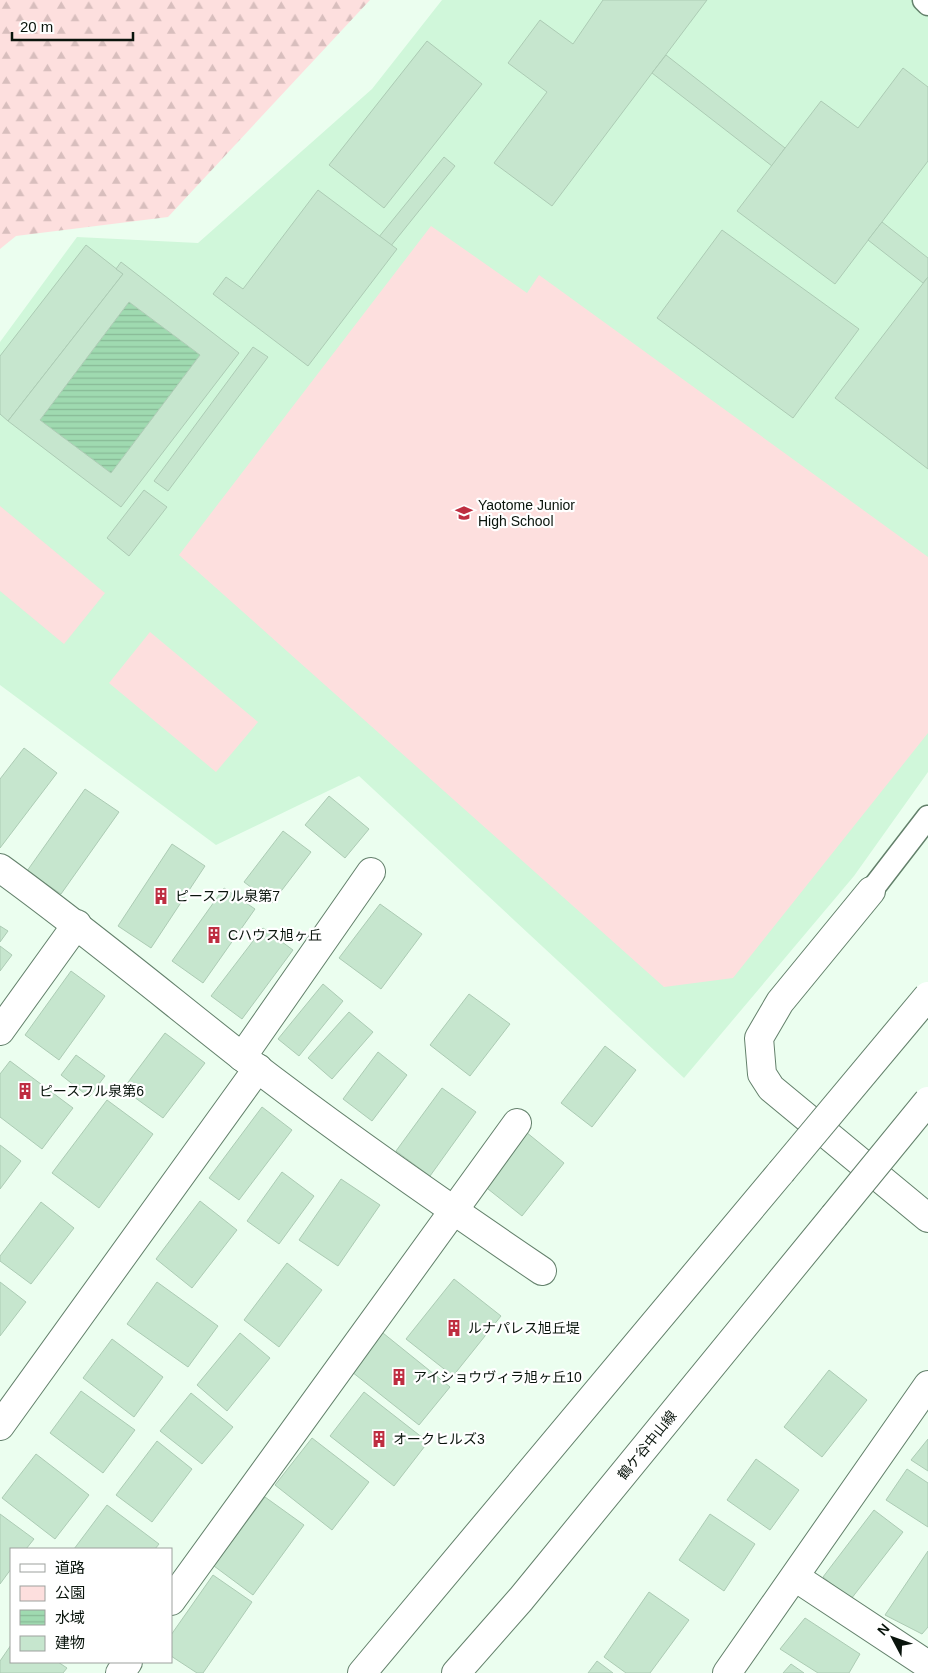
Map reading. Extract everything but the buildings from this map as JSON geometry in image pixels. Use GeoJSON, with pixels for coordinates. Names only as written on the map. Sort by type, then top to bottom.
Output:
{"type":"FeatureCollection","features":[{"type":"Feature","properties":{"kind":"street"},"geometry":{"type":"LineString","coordinates":[[0,868],[78,924],[250,1062],[452,1210],[542,1271]]}},
{"type":"Feature","properties":{"kind":"street"},"geometry":{"type":"LineString","coordinates":[[0,1426],[250,1062],[371,872]]}},
{"type":"Feature","properties":{"kind":"street"},"geometry":{"type":"LineString","coordinates":[[871,891],[780,1002],[759,1038],[762,1074],[771,1088],[927,1215]]}},
{"type":"Feature","properties":{"kind":"street"},"geometry":{"type":"LineString","coordinates":[[0,1031],[78,924]]}},
{"type":"Feature","properties":{"kind":"street"},"geometry":{"type":"LineString","coordinates":[[362,1673],[928,996]]}},
{"type":"Feature","properties":{"kind":"street","name":"鶴ケ谷中山線"},"geometry":{"type":"LineString","coordinates":[[456,1673],[521,1599],[928,1101]]}},
{"type":"Feature","properties":{"kind":"street"},"geometry":{"type":"LineString","coordinates":[[172,1600],[452,1210],[517,1123]]}},
{"type":"Feature","properties":{"kind":"street"},"geometry":{"type":"LineString","coordinates":[[727,1673],[928,1386]]}},
{"type":"Feature","properties":{"kind":"street"},"geometry":{"type":"LineString","coordinates":[[795,1577],[928,1664]]}},
{"type":"Feature","properties":{"kind":"lane"},"geometry":{"type":"LineString","coordinates":[[924,0],[928,4]]}},
{"type":"Feature","properties":{"kind":"lane"},"geometry":{"type":"LineString","coordinates":[[871,891],[928,817]]}},
{"type":"Feature","properties":{"kind":"shaded area","name":"Yaotome Junior High School"},"geometry":{"type":"Polygon","coordinates":[[[442,0],[928,0],[928,772],[854,876],[684,1078],[359,776],[216,845],[0,685],[0,342],[77,237],[198,243],[372,89],[442,0]]]}},
{"type":"Feature","properties":{"kind":"green space"},"geometry":{"type":"Polygon","coordinates":[[[0,0],[370,0],[168,217],[16,236],[0,249],[0,0]]]}},
{"type":"Feature","properties":{"kind":"green space"},"geometry":{"type":"Polygon","coordinates":[[[431,226],[527,293],[539,275],[928,557],[928,733],[733,978],[664,987],[179,555],[431,226]]]}},
{"type":"Feature","properties":{"kind":"green space"},"geometry":{"type":"Polygon","coordinates":[[[0,506],[105,593],[64,644],[0,591],[0,506]]]}},
{"type":"Feature","properties":{"kind":"green space"},"geometry":{"type":"Polygon","coordinates":[[[150,632],[258,722],[216,772],[109,683],[150,632]]]}},
{"type":"Feature","properties":{"kind":"water"},"geometry":{"type":"Polygon","coordinates":[[[129,302],[200,355],[111,473],[40,420],[129,302]]]}},
{"type":"Feature","properties":{"kind":"place","name":"Yaotome Junior High School"},"geometry":{"type":"Point","coordinates":[464,513]}},
{"type":"Feature","properties":{"kind":"place","name":"ピースフル泉第7"},"geometry":{"type":"Point","coordinates":[161,896]}},
{"type":"Feature","properties":{"kind":"place","name":"Cハウス旭ヶ丘"},"geometry":{"type":"Point","coordinates":[214,935]}},
{"type":"Feature","properties":{"kind":"place","name":"ピースフル泉第6"},"geometry":{"type":"Point","coordinates":[25,1091]}},
{"type":"Feature","properties":{"kind":"place","name":"ルナパレス旭丘堤"},"geometry":{"type":"Point","coordinates":[454,1328]}},
{"type":"Feature","properties":{"kind":"place","name":"アイショウヴィラ旭ヶ丘10"},"geometry":{"type":"Point","coordinates":[399,1377]}},
{"type":"Feature","properties":{"kind":"place","name":"オークヒルズ3"},"geometry":{"type":"Point","coordinates":[379,1439]}}]}
